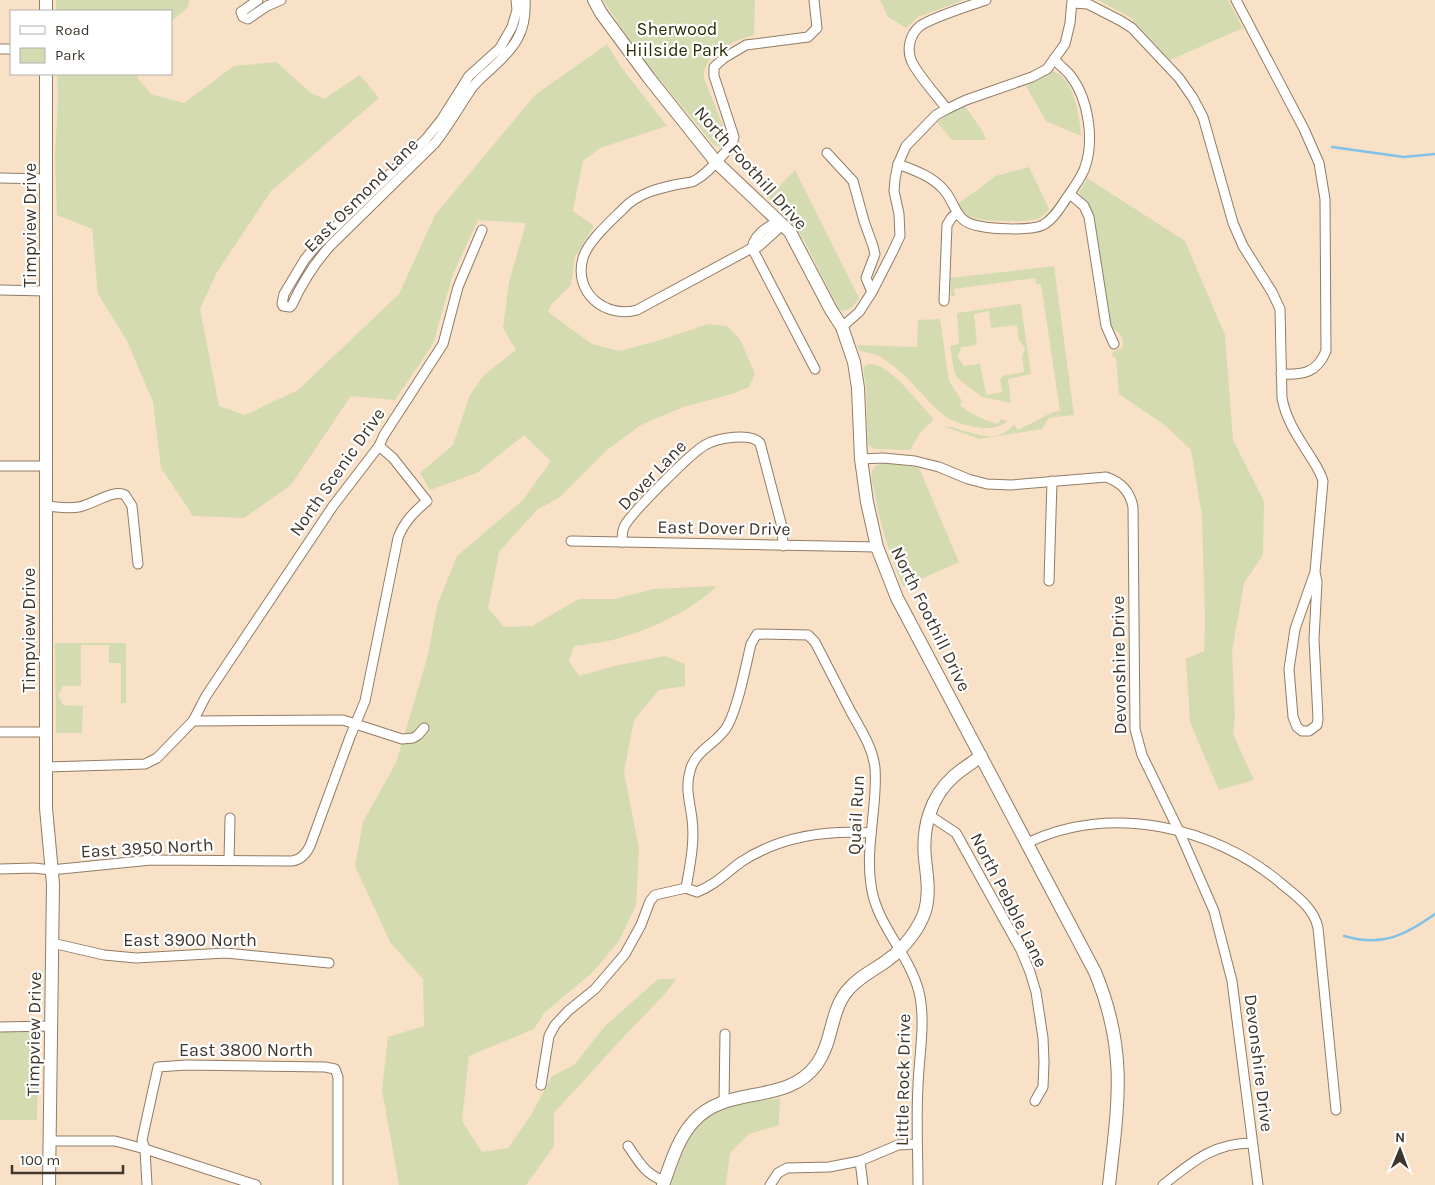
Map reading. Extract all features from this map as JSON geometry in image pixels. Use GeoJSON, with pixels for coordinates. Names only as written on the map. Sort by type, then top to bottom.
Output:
{"type":"FeatureCollection","features":[{"type":"Feature","properties":{"kind":"street"},"geometry":{"type":"LineString","coordinates":[[258,0],[241,12],[243,18],[248,19],[267,6],[281,0]]}},
{"type":"Feature","properties":{"kind":"street","name":"East Osmond Lane"},"geometry":{"type":"LineString","coordinates":[[516,0],[515,18],[508,37],[500,48],[469,76],[442,119],[426,139],[304,259],[284,294],[283,306],[290,307],[292,305],[311,270],[330,246],[435,143],[447,128],[473,87],[506,55],[520,35],[525,19],[526,0]]}},
{"type":"Feature","properties":{"kind":"street","name":"North Foothill Drive"},"geometry":{"type":"LineString","coordinates":[[594,0],[601,13],[649,78],[716,162],[790,232],[842,327],[854,362],[858,388],[861,459],[867,502],[877,547],[897,598],[1094,972],[1112,1020],[1119,1081],[1109,1185]]}},
{"type":"Feature","properties":{"kind":"street"},"geometry":{"type":"LineString","coordinates":[[779,221],[777,230],[758,247],[752,248],[637,310],[613,311],[597,303],[585,288],[582,278],[582,264],[587,249],[626,206],[656,189],[681,183],[701,169],[716,162],[733,144],[734,137],[714,76],[714,67],[724,58],[746,45],[808,37],[817,28],[814,0]]}},
{"type":"Feature","properties":{"kind":"street"},"geometry":{"type":"LineString","coordinates":[[947,108],[912,62],[909,49],[910,42],[916,30],[926,23],[986,0]]}},
{"type":"Feature","properties":{"kind":"street"},"geometry":{"type":"LineString","coordinates":[[1236,0],[1304,129],[1319,163],[1325,198],[1326,351],[1322,362],[1312,370],[1300,375],[1281,374]]}},
{"type":"Feature","properties":{"kind":"street"},"geometry":{"type":"LineString","coordinates":[[842,327],[859,312],[872,292],[900,236],[899,214],[894,191],[898,164],[906,146],[936,115],[947,108],[1032,77],[1046,69],[1065,44],[1073,1],[1088,4],[1121,21],[1132,28],[1179,78],[1193,98],[1203,117],[1233,223],[1280,309],[1282,398],[1287,419],[1318,468],[1323,481],[1315,572],[1295,629],[1289,670],[1293,716],[1297,727],[1309,731],[1317,725],[1318,719],[1314,639],[1317,582],[1315,572]]}},
{"type":"Feature","properties":{"kind":"street"},"geometry":{"type":"LineString","coordinates":[[898,164],[933,180],[945,191],[956,214],[968,224],[980,227],[1034,228],[1044,225],[1054,216],[1070,194],[1084,170],[1089,145],[1088,118],[1079,90],[1070,76],[1054,59]]}},
{"type":"Feature","properties":{"kind":"street","name":"Timpview Drive"},"geometry":{"type":"LineString","coordinates":[[46,75],[46,808],[53,884],[49,1185]]}},
{"type":"Feature","properties":{"kind":"street"},"geometry":{"type":"LineString","coordinates":[[458,92],[466,98]]}},
{"type":"Feature","properties":{"kind":"street"},"geometry":{"type":"LineString","coordinates":[[827,153],[852,181],[875,254],[866,278],[872,292]]}},
{"type":"Feature","properties":{"kind":"street"},"geometry":{"type":"LineString","coordinates":[[0,178],[47,179]]}},
{"type":"Feature","properties":{"kind":"street"},"geometry":{"type":"LineString","coordinates":[[1070,194],[1084,206],[1088,217],[1106,326],[1114,344]]}},
{"type":"Feature","properties":{"kind":"street"},"geometry":{"type":"LineString","coordinates":[[944,301],[947,225],[956,214]]}},
{"type":"Feature","properties":{"kind":"street","name":"North Scenic Drive"},"geometry":{"type":"LineString","coordinates":[[47,767],[145,764],[157,758],[193,721],[206,696],[312,536],[379,446],[384,435],[443,344],[458,287],[482,230]]}},
{"type":"Feature","properties":{"kind":"street"},"geometry":{"type":"LineString","coordinates":[[752,248],[814,369]]}},
{"type":"Feature","properties":{"kind":"street"},"geometry":{"type":"LineString","coordinates":[[0,290],[47,291]]}},
{"type":"Feature","properties":{"kind":"street","name":"Dover Lane"},"geometry":{"type":"LineString","coordinates":[[622,542],[624,528],[631,517],[686,460],[706,444],[725,438],[750,437],[760,443],[782,527],[783,546]]}},
{"type":"Feature","properties":{"kind":"street"},"geometry":{"type":"LineString","coordinates":[[356,724],[365,701],[398,538],[410,516],[427,501],[393,458],[379,446]]}},
{"type":"Feature","properties":{"kind":"street","name":"Devonshire Drive"},"geometry":{"type":"LineString","coordinates":[[861,459],[884,458],[915,462],[939,467],[968,479],[987,484],[1011,485],[1106,477],[1120,483],[1125,488],[1134,507],[1135,729],[1142,755],[1179,831],[1214,911],[1232,981],[1258,1185]]}},
{"type":"Feature","properties":{"kind":"street"},"geometry":{"type":"LineString","coordinates":[[0,466],[47,466]]}},
{"type":"Feature","properties":{"kind":"street"},"geometry":{"type":"LineString","coordinates":[[1049,581],[1052,481]]}},
{"type":"Feature","properties":{"kind":"street"},"geometry":{"type":"LineString","coordinates":[[47,506],[67,508],[81,506],[95,502],[108,495],[125,494],[132,506],[138,564]]}},
{"type":"Feature","properties":{"kind":"street","name":"East Dover Drive"},"geometry":{"type":"LineString","coordinates":[[571,541],[877,547]]}},
{"type":"Feature","properties":{"kind":"street","name":"Quail Run"},"geometry":{"type":"LineString","coordinates":[[686,888],[693,840],[687,783],[690,768],[705,747],[728,726],[751,644],[757,634],[808,635],[815,642],[872,754],[875,776],[869,863],[872,894],[876,908],[900,949]]}},
{"type":"Feature","properties":{"kind":"street"},"geometry":{"type":"LineString","coordinates":[[193,721],[343,720],[402,739],[413,738],[424,728]]}},
{"type":"Feature","properties":{"kind":"street","name":"East 3950 North"},"geometry":{"type":"LineString","coordinates":[[0,869],[34,868],[51,870],[151,860],[296,861],[306,853],[310,846],[356,724]]}},
{"type":"Feature","properties":{"kind":"street"},"geometry":{"type":"LineString","coordinates":[[0,732],[47,732]]}},
{"type":"Feature","properties":{"kind":"street"},"geometry":{"type":"LineString","coordinates":[[628,1146],[644,1169],[664,1183],[685,1132],[700,1115],[724,1101],[776,1092],[794,1085],[809,1074],[823,1055],[835,1013],[846,993],[862,976],[890,959],[915,932],[925,911],[928,888],[924,845],[929,815],[937,797],[947,783],[981,756]]}},
{"type":"Feature","properties":{"kind":"street","name":"North Pebble Lane"},"geometry":{"type":"LineString","coordinates":[[929,815],[956,833],[1021,950],[1030,972],[1036,992],[1043,1038],[1044,1062],[1043,1087],[1035,1101]]}},
{"type":"Feature","properties":{"kind":"street"},"geometry":{"type":"LineString","coordinates":[[229,860],[230,818]]}},
{"type":"Feature","properties":{"kind":"street"},"geometry":{"type":"LineString","coordinates":[[1027,843],[1046,834],[1093,825],[1149,824],[1209,841],[1251,860],[1302,900],[1313,913],[1318,928],[1336,1110]]}},
{"type":"Feature","properties":{"kind":"street"},"geometry":{"type":"LineString","coordinates":[[541,1085],[549,1036],[555,1025],[568,1011],[595,989],[624,954],[641,925],[650,901],[655,896],[686,888],[697,892],[710,887],[742,862],[789,839],[831,833],[871,833]]}},
{"type":"Feature","properties":{"kind":"street","name":"East 3900 North"},"geometry":{"type":"LineString","coordinates":[[52,943],[112,956],[136,958],[226,953],[329,963]]}},
{"type":"Feature","properties":{"kind":"street","name":"Little Rock Drive"},"geometry":{"type":"LineString","coordinates":[[900,949],[915,977],[922,1016],[916,1144],[918,1185]]}},
{"type":"Feature","properties":{"kind":"street"},"geometry":{"type":"LineString","coordinates":[[0,1026],[51,1026]]}},
{"type":"Feature","properties":{"kind":"street"},"geometry":{"type":"LineString","coordinates":[[724,1101],[725,1034]]}},
{"type":"Feature","properties":{"kind":"street","name":"East 3800 North"},"geometry":{"type":"LineString","coordinates":[[145,1149],[142,1140],[158,1067],[325,1066],[335,1069],[338,1077],[338,1185]]}},
{"type":"Feature","properties":{"kind":"street"},"geometry":{"type":"LineString","coordinates":[[50,1140],[115,1141],[256,1185]]}},
{"type":"Feature","properties":{"kind":"street"},"geometry":{"type":"LineString","coordinates":[[1163,1185],[1200,1156],[1220,1147],[1239,1143],[1252,1143]]}},
{"type":"Feature","properties":{"kind":"street"},"geometry":{"type":"LineString","coordinates":[[770,1185],[778,1173],[787,1168],[829,1167],[860,1161],[898,1145],[916,1144]]}},
{"type":"Feature","properties":{"kind":"street"},"geometry":{"type":"LineString","coordinates":[[145,1149],[147,1185]]}},
{"type":"Feature","properties":{"kind":"street"},"geometry":{"type":"LineString","coordinates":[[860,1161],[863,1185]]}},
{"type":"Feature","properties":{"kind":"green space"},"geometry":{"type":"Polygon","coordinates":[[[56,0],[189,0],[188,7],[172,21],[172,10],[56,10],[56,0]]]}},
{"type":"Feature","properties":{"kind":"green space","name":"Sherwood Hiilside Park"},"geometry":{"type":"Polygon","coordinates":[[[603,0],[755,0],[754,35],[721,49],[714,55],[705,69],[704,78],[727,136],[720,146],[714,145],[641,57],[603,0]]]}},
{"type":"Feature","properties":{"kind":"green space"},"geometry":{"type":"Polygon","coordinates":[[[880,0],[964,0],[918,17],[906,28],[888,17],[880,0]]]}},
{"type":"Feature","properties":{"kind":"green space"},"geometry":{"type":"Polygon","coordinates":[[[1098,0],[1228,0],[1243,28],[1170,60],[1131,18],[1098,0]]]}},
{"type":"Feature","properties":{"kind":"green space"},"geometry":{"type":"Polygon","coordinates":[[[607,44],[622,68],[667,126],[600,148],[583,161],[573,211],[594,226],[575,257],[571,285],[551,305],[548,312],[592,344],[619,351],[654,342],[708,324],[727,326],[740,339],[755,374],[749,387],[732,394],[683,407],[641,425],[607,450],[560,497],[537,510],[499,552],[488,608],[504,627],[532,626],[579,599],[615,599],[653,589],[717,586],[685,610],[648,628],[599,643],[574,646],[569,661],[579,676],[614,666],[665,656],[685,664],[685,686],[659,690],[634,720],[624,772],[639,849],[636,905],[619,941],[593,972],[544,1013],[534,1029],[469,1056],[462,1121],[482,1152],[508,1148],[531,1115],[552,1076],[574,1065],[605,1026],[658,979],[676,979],[664,995],[554,1113],[554,1146],[526,1185],[399,1185],[382,1090],[388,1037],[424,1026],[423,979],[390,942],[355,866],[363,822],[396,763],[428,655],[437,606],[457,556],[523,500],[551,461],[524,435],[477,473],[430,490],[420,473],[453,445],[470,395],[484,375],[516,350],[503,328],[509,282],[526,223],[478,220],[453,274],[433,344],[395,400],[351,396],[291,485],[244,518],[193,516],[161,468],[153,402],[127,341],[98,294],[92,229],[57,215],[55,158],[58,98],[57,75],[138,75],[137,77],[151,94],[184,103],[234,66],[276,62],[311,93],[324,99],[360,75],[379,98],[271,191],[217,272],[200,309],[219,406],[245,415],[298,390],[399,294],[435,215],[535,95],[607,44]]]}},
{"type":"Feature","properties":{"kind":"green space"},"geometry":{"type":"Polygon","coordinates":[[[1049,71],[1057,73],[1064,78],[1074,96],[1081,136],[1046,121],[1026,86],[1038,80],[1049,71]]]}},
{"type":"Feature","properties":{"kind":"green space"},"geometry":{"type":"Polygon","coordinates":[[[965,106],[983,132],[986,140],[952,140],[937,122],[952,111],[965,106]]]}},
{"type":"Feature","properties":{"kind":"green space"},"geometry":{"type":"Polygon","coordinates":[[[1029,167],[1049,209],[1042,216],[1037,219],[1023,221],[1002,221],[972,217],[963,211],[959,203],[996,176],[1029,167]]]}},
{"type":"Feature","properties":{"kind":"green space"},"geometry":{"type":"Polygon","coordinates":[[[795,170],[859,298],[849,309],[839,310],[804,240],[768,197],[795,170]]]}},
{"type":"Feature","properties":{"kind":"green space"},"geometry":{"type":"Polygon","coordinates":[[[1087,178],[1185,241],[1225,335],[1233,440],[1264,501],[1263,555],[1244,583],[1232,652],[1235,718],[1233,734],[1254,780],[1219,790],[1190,722],[1186,659],[1204,651],[1205,621],[1202,516],[1191,450],[1166,426],[1119,394],[1116,358],[1112,356],[1113,352],[1122,348],[1123,343],[1121,336],[1109,323],[1092,215],[1089,204],[1079,193],[1087,178]]]}},
{"type":"Feature","properties":{"kind":"green space"},"geometry":{"type":"Polygon","coordinates":[[[1054,266],[1074,415],[1049,418],[1042,429],[979,439],[943,426],[980,435],[999,435],[1007,431],[1014,424],[1018,430],[1053,412],[1060,411],[1041,284],[1036,284],[1035,278],[954,289],[955,296],[951,296],[950,278],[1054,266]]]}},
{"type":"Feature","properties":{"kind":"green space"},"geometry":{"type":"Polygon","coordinates":[[[1021,305],[1031,374],[1008,379],[1011,403],[982,397],[957,378],[950,346],[959,344],[957,313],[1021,305]],[[989,311],[974,314],[977,345],[961,347],[958,357],[964,366],[980,364],[986,395],[1002,392],[1000,378],[1002,376],[1024,372],[1022,357],[1025,348],[1019,340],[1017,325],[991,328],[989,311]]]}},
{"type":"Feature","properties":{"kind":"green space"},"geometry":{"type":"Polygon","coordinates":[[[940,319],[949,381],[962,401],[960,405],[988,421],[998,424],[1001,419],[1007,421],[1001,425],[985,428],[976,427],[958,423],[945,416],[894,366],[879,356],[860,351],[857,345],[917,347],[918,320],[940,319]]]}},
{"type":"Feature","properties":{"kind":"green space"},"geometry":{"type":"Polygon","coordinates":[[[869,364],[877,365],[895,377],[933,418],[920,433],[910,450],[875,449],[868,443],[866,388],[863,367],[869,364]]]}},
{"type":"Feature","properties":{"kind":"green space"},"geometry":{"type":"Polygon","coordinates":[[[884,463],[896,463],[919,468],[959,562],[903,587],[883,530],[872,482],[871,474],[874,467],[884,463]]]}},
{"type":"Feature","properties":{"kind":"green space"},"geometry":{"type":"Polygon","coordinates":[[[55,643],[126,643],[126,703],[121,703],[121,663],[109,663],[109,645],[81,645],[81,686],[63,686],[58,695],[63,705],[83,706],[82,733],[56,733],[55,643]]]}},
{"type":"Feature","properties":{"kind":"green space"},"geometry":{"type":"Polygon","coordinates":[[[38,1028],[37,1120],[0,1120],[0,1029],[38,1028]]]}},
{"type":"Feature","properties":{"kind":"green space"},"geometry":{"type":"Polygon","coordinates":[[[780,1098],[779,1125],[749,1134],[730,1153],[726,1185],[671,1185],[685,1148],[701,1122],[716,1113],[734,1106],[780,1098]]]}},
{"type":"Feature","properties":{"kind":"waterway"},"geometry":{"type":"LineString","coordinates":[[1332,147],[1404,157],[1435,154]]}},
{"type":"Feature","properties":{"kind":"waterway"},"geometry":{"type":"LineString","coordinates":[[1344,936],[1381,940],[1403,934],[1435,914]]}}]}
